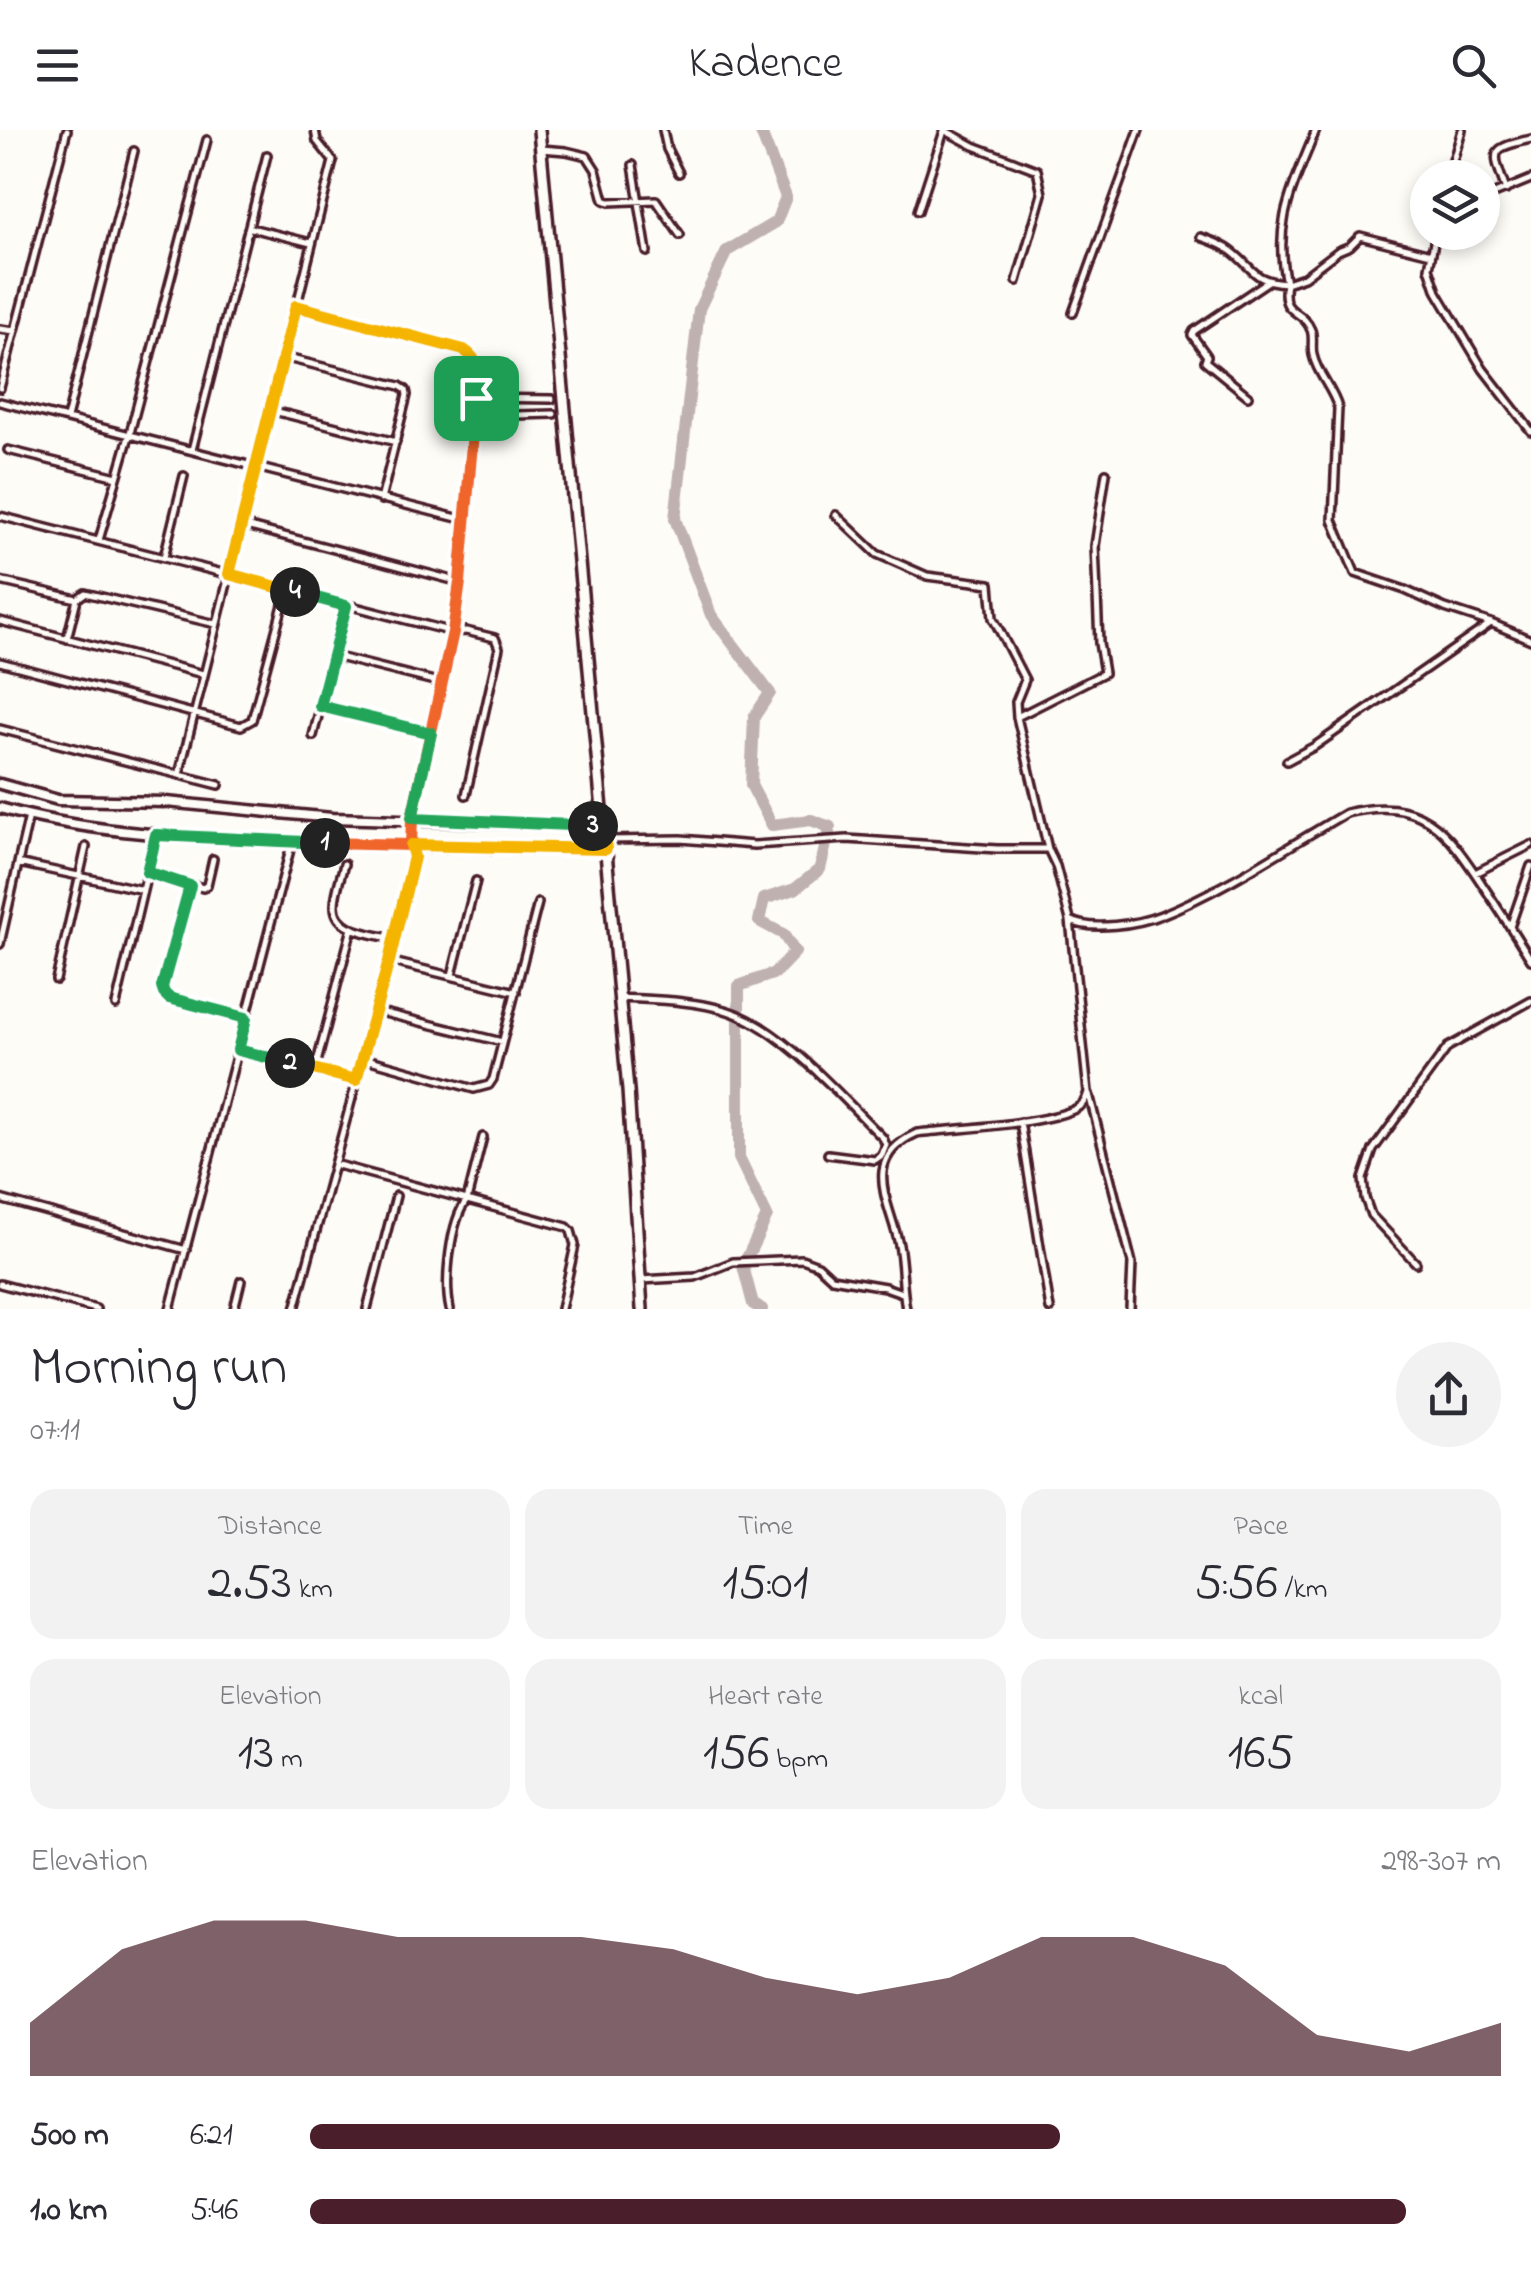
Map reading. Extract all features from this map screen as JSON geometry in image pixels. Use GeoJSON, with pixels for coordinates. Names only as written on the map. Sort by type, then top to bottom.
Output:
{"type":"FeatureCollection","features":[{"type":"Feature","properties":{"kind":"main road"},"geometry":{"type":"LineString","coordinates":[[539,130],[620,998],[642,1309]]}},
{"type":"Feature","properties":{"kind":"street"},"geometry":{"type":"LineString","coordinates":[[0,388],[67,130]]}},
{"type":"Feature","properties":{"kind":"street"},"geometry":{"type":"LineString","coordinates":[[179,775],[333,161],[315,130]]}},
{"type":"Feature","properties":{"kind":"street"},"geometry":{"type":"LineString","coordinates":[[663,130],[678,174]]}},
{"type":"Feature","properties":{"kind":"street"},"geometry":{"type":"LineString","coordinates":[[918,212],[944,130],[1037,170],[1042,194],[1017,281]]}},
{"type":"Feature","properties":{"kind":"street"},"geometry":{"type":"LineString","coordinates":[[1074,313],[1139,130]]}},
{"type":"Feature","properties":{"kind":"street"},"geometry":{"type":"LineString","coordinates":[[1316,130],[1284,213],[1280,256],[1288,310],[1311,329],[1313,358],[1338,408],[1333,520],[1355,573],[1531,640]]}},
{"type":"Feature","properties":{"kind":"street"},"geometry":{"type":"LineString","coordinates":[[1452,160],[1462,130]]}},
{"type":"Feature","properties":{"kind":"street"},"geometry":{"type":"LineString","coordinates":[[1506,190],[1495,160],[1497,150],[1502,145],[1531,139]]}},
{"type":"Feature","properties":{"kind":"street"},"geometry":{"type":"LineString","coordinates":[[98,540],[207,140]]}},
{"type":"Feature","properties":{"kind":"street"},"geometry":{"type":"LineString","coordinates":[[541,150],[588,156],[604,200],[656,200],[680,235]]}},
{"type":"Feature","properties":{"kind":"street"},"geometry":{"type":"LineString","coordinates":[[67,418],[134,151]]}},
{"type":"Feature","properties":{"kind":"street"},"geometry":{"type":"LineString","coordinates":[[192,450],[267,155]]}},
{"type":"Feature","properties":{"kind":"street"},"geometry":{"type":"LineString","coordinates":[[633,165],[647,252]]}},
{"type":"Feature","properties":{"kind":"street"},"geometry":{"type":"LineString","coordinates":[[1500,192],[1531,180]]}},
{"type":"Feature","properties":{"kind":"street"},"geometry":{"type":"LineString","coordinates":[[250,227],[311,243]]}},
{"type":"Feature","properties":{"kind":"street"},"geometry":{"type":"LineString","coordinates":[[1201,237],[1228,249],[1267,282],[1286,283],[1304,277],[1360,236],[1431,254]]}},
{"type":"Feature","properties":{"kind":"street"},"geometry":{"type":"LineString","coordinates":[[1432,250],[1429,268],[1437,292],[1482,369],[1531,432]]}},
{"type":"Feature","properties":{"kind":"street"},"geometry":{"type":"LineString","coordinates":[[1248,396],[1205,361],[1207,356],[1192,336],[1267,282]]}},
{"type":"Feature","properties":{"kind":"street"},"geometry":{"type":"LineString","coordinates":[[295,1309],[414,857],[412,818],[453,632],[460,582],[478,367],[475,357],[464,350],[296,306]]}},
{"type":"Feature","properties":{"kind":"street"},"geometry":{"type":"LineString","coordinates":[[0,330],[15,331]]}},
{"type":"Feature","properties":{"kind":"street"},"geometry":{"type":"LineString","coordinates":[[283,357],[404,388],[407,395],[381,500]]}},
{"type":"Feature","properties":{"kind":"street"},"geometry":{"type":"LineString","coordinates":[[476,398],[552,398]]}},
{"type":"Feature","properties":{"kind":"street"},"geometry":{"type":"LineString","coordinates":[[0,402],[464,520]]}},
{"type":"Feature","properties":{"kind":"street"},"geometry":{"type":"LineString","coordinates":[[270,410],[396,442]]}},
{"type":"Feature","properties":{"kind":"street"},"geometry":{"type":"LineString","coordinates":[[474,416],[554,414]]}},
{"type":"Feature","properties":{"kind":"street"},"geometry":{"type":"LineString","coordinates":[[8,450],[117,478]]}},
{"type":"Feature","properties":{"kind":"street"},"geometry":{"type":"LineString","coordinates":[[1018,717],[1104,673],[1095,546],[1106,473]]}},
{"type":"Feature","properties":{"kind":"street"},"geometry":{"type":"LineString","coordinates":[[164,557],[184,476]]}},
{"type":"Feature","properties":{"kind":"street"},"geometry":{"type":"LineString","coordinates":[[0,516],[346,606],[495,638],[499,648],[466,795]]}},
{"type":"Feature","properties":{"kind":"street"},"geometry":{"type":"LineString","coordinates":[[836,516],[877,554],[926,576],[990,584],[992,618],[1025,680],[1016,702],[1018,717],[1048,849],[1070,920],[1088,1092],[1132,1263],[1130,1309]]}},
{"type":"Feature","properties":{"kind":"street"},"geometry":{"type":"LineString","coordinates":[[242,525],[460,582]]}},
{"type":"Feature","properties":{"kind":"street"},"geometry":{"type":"LineString","coordinates":[[0,580],[77,600]]}},
{"type":"Feature","properties":{"kind":"street"},"geometry":{"type":"LineString","coordinates":[[0,662],[241,726],[252,720],[287,590]]}},
{"type":"Feature","properties":{"kind":"street"},"geometry":{"type":"LineString","coordinates":[[67,639],[77,600],[85,592],[216,624]]}},
{"type":"Feature","properties":{"kind":"street"},"geometry":{"type":"LineString","coordinates":[[313,736],[346,606]]}},
{"type":"Feature","properties":{"kind":"street"},"geometry":{"type":"LineString","coordinates":[[0,622],[203,674]]}},
{"type":"Feature","properties":{"kind":"street"},"geometry":{"type":"LineString","coordinates":[[1288,761],[1491,622]]}},
{"type":"Feature","properties":{"kind":"street"},"geometry":{"type":"LineString","coordinates":[[333,656],[442,683]]}},
{"type":"Feature","properties":{"kind":"street"},"geometry":{"type":"LineString","coordinates":[[320,706],[431,733]]}},
{"type":"Feature","properties":{"kind":"street"},"geometry":{"type":"LineString","coordinates":[[0,729],[219,785]]}},
{"type":"Feature","properties":{"kind":"street"},"geometry":{"type":"LineString","coordinates":[[0,784],[58,800],[166,802],[332,818],[603,826]]}},
{"type":"Feature","properties":{"kind":"street"},"geometry":{"type":"LineString","coordinates":[[0,808],[156,835],[292,842],[605,845],[681,839],[754,845],[847,839],[1048,849]]}},
{"type":"Feature","properties":{"kind":"street"},"geometry":{"type":"LineString","coordinates":[[1070,920],[1088,926],[1158,917],[1211,892],[1346,812],[1400,808],[1442,829],[1458,847],[1531,960]]}},
{"type":"Feature","properties":{"kind":"street"},"geometry":{"type":"LineString","coordinates":[[0,944],[29,816]]}},
{"type":"Feature","properties":{"kind":"street"},"geometry":{"type":"LineString","coordinates":[[116,1005],[156,835]]}},
{"type":"Feature","properties":{"kind":"street"},"geometry":{"type":"LineString","coordinates":[[170,1309],[292,842]]}},
{"type":"Feature","properties":{"kind":"street"},"geometry":{"type":"LineString","coordinates":[[1475,873],[1531,845]]}},
{"type":"Feature","properties":{"kind":"street"},"geometry":{"type":"LineString","coordinates":[[56,980],[86,847]]}},
{"type":"Feature","properties":{"kind":"street"},"geometry":{"type":"LineString","coordinates":[[147,872],[204,888],[213,859]]}},
{"type":"Feature","properties":{"kind":"street"},"geometry":{"type":"LineString","coordinates":[[18,862],[143,890]]}},
{"type":"Feature","properties":{"kind":"street"},"geometry":{"type":"LineString","coordinates":[[344,864],[335,910],[342,923],[394,939]]}},
{"type":"Feature","properties":{"kind":"street"},"geometry":{"type":"LineString","coordinates":[[1510,926],[1531,866]]}},
{"type":"Feature","properties":{"kind":"street"},"geometry":{"type":"LineString","coordinates":[[452,976],[476,881]]}},
{"type":"Feature","properties":{"kind":"street"},"geometry":{"type":"LineString","coordinates":[[190,886],[162,987],[164,993],[169,998],[246,1018]]}},
{"type":"Feature","properties":{"kind":"street"},"geometry":{"type":"LineString","coordinates":[[363,1058],[474,1088],[489,1086],[538,904]]}},
{"type":"Feature","properties":{"kind":"street"},"geometry":{"type":"LineString","coordinates":[[315,1070],[352,928]]}},
{"type":"Feature","properties":{"kind":"street"},"geometry":{"type":"LineString","coordinates":[[389,961],[516,992]]}},
{"type":"Feature","properties":{"kind":"street"},"geometry":{"type":"LineString","coordinates":[[620,998],[691,1004],[730,1012],[752,1021],[796,1053],[886,1144],[882,1156],[875,1160],[828,1154]]}},
{"type":"Feature","properties":{"kind":"street"},"geometry":{"type":"LineString","coordinates":[[1416,1263],[1371,1215],[1363,1179],[1373,1150],[1448,1048],[1531,1001]]}},
{"type":"Feature","properties":{"kind":"street"},"geometry":{"type":"LineString","coordinates":[[376,1012],[502,1042]]}},
{"type":"Feature","properties":{"kind":"street"},"geometry":{"type":"LineString","coordinates":[[238,1050],[356,1080]]}},
{"type":"Feature","properties":{"kind":"street"},"geometry":{"type":"LineString","coordinates":[[906,1309],[898,1241],[883,1191],[882,1174],[887,1159],[906,1138],[917,1134],[1020,1122],[1076,1109],[1088,1092]]}},
{"type":"Feature","properties":{"kind":"street"},"geometry":{"type":"LineString","coordinates":[[1020,1122],[1050,1309]]}},
{"type":"Feature","properties":{"kind":"street"},"geometry":{"type":"LineString","coordinates":[[450,1309],[450,1250],[483,1137]]}},
{"type":"Feature","properties":{"kind":"street"},"geometry":{"type":"LineString","coordinates":[[334,1164],[567,1228],[575,1245],[561,1309]]}},
{"type":"Feature","properties":{"kind":"street"},"geometry":{"type":"LineString","coordinates":[[366,1309],[396,1196]]}},
{"type":"Feature","properties":{"kind":"street"},"geometry":{"type":"LineString","coordinates":[[0,1201],[186,1250]]}},
{"type":"Feature","properties":{"kind":"street"},"geometry":{"type":"LineString","coordinates":[[641,1280],[695,1277],[733,1262],[802,1259],[818,1265],[832,1278],[903,1293]]}},
{"type":"Feature","properties":{"kind":"street"},"geometry":{"type":"LineString","coordinates":[[234,1309],[241,1281]]}},
{"type":"Feature","properties":{"kind":"street"},"geometry":{"type":"LineString","coordinates":[[0,1284],[96,1309]]}},
{"type":"Feature","properties":{"kind":"waterway"},"geometry":{"type":"LineString","coordinates":[[760,130],[786,197],[776,222],[727,251],[699,309],[675,519],[711,615],[770,693],[754,717],[751,785],[772,825],[811,820],[830,827],[820,869],[795,889],[764,899],[759,921],[783,934],[795,952],[775,973],[739,986],[739,1158],[767,1216],[743,1266],[753,1304],[762,1309]]}},
{"type":"Feature","properties":{"kind":"route"},"geometry":{"type":"LineString","coordinates":[[476,398],[453,632],[412,818],[411,845],[156,835],[147,872],[190,886],[162,987],[164,993],[169,998],[246,1018],[238,1050],[356,1080],[414,857],[411,845],[606,849],[603,826],[412,818],[431,733],[320,706],[346,606],[229,574],[296,306],[464,350],[475,357],[478,367],[476,398]]}}]}
